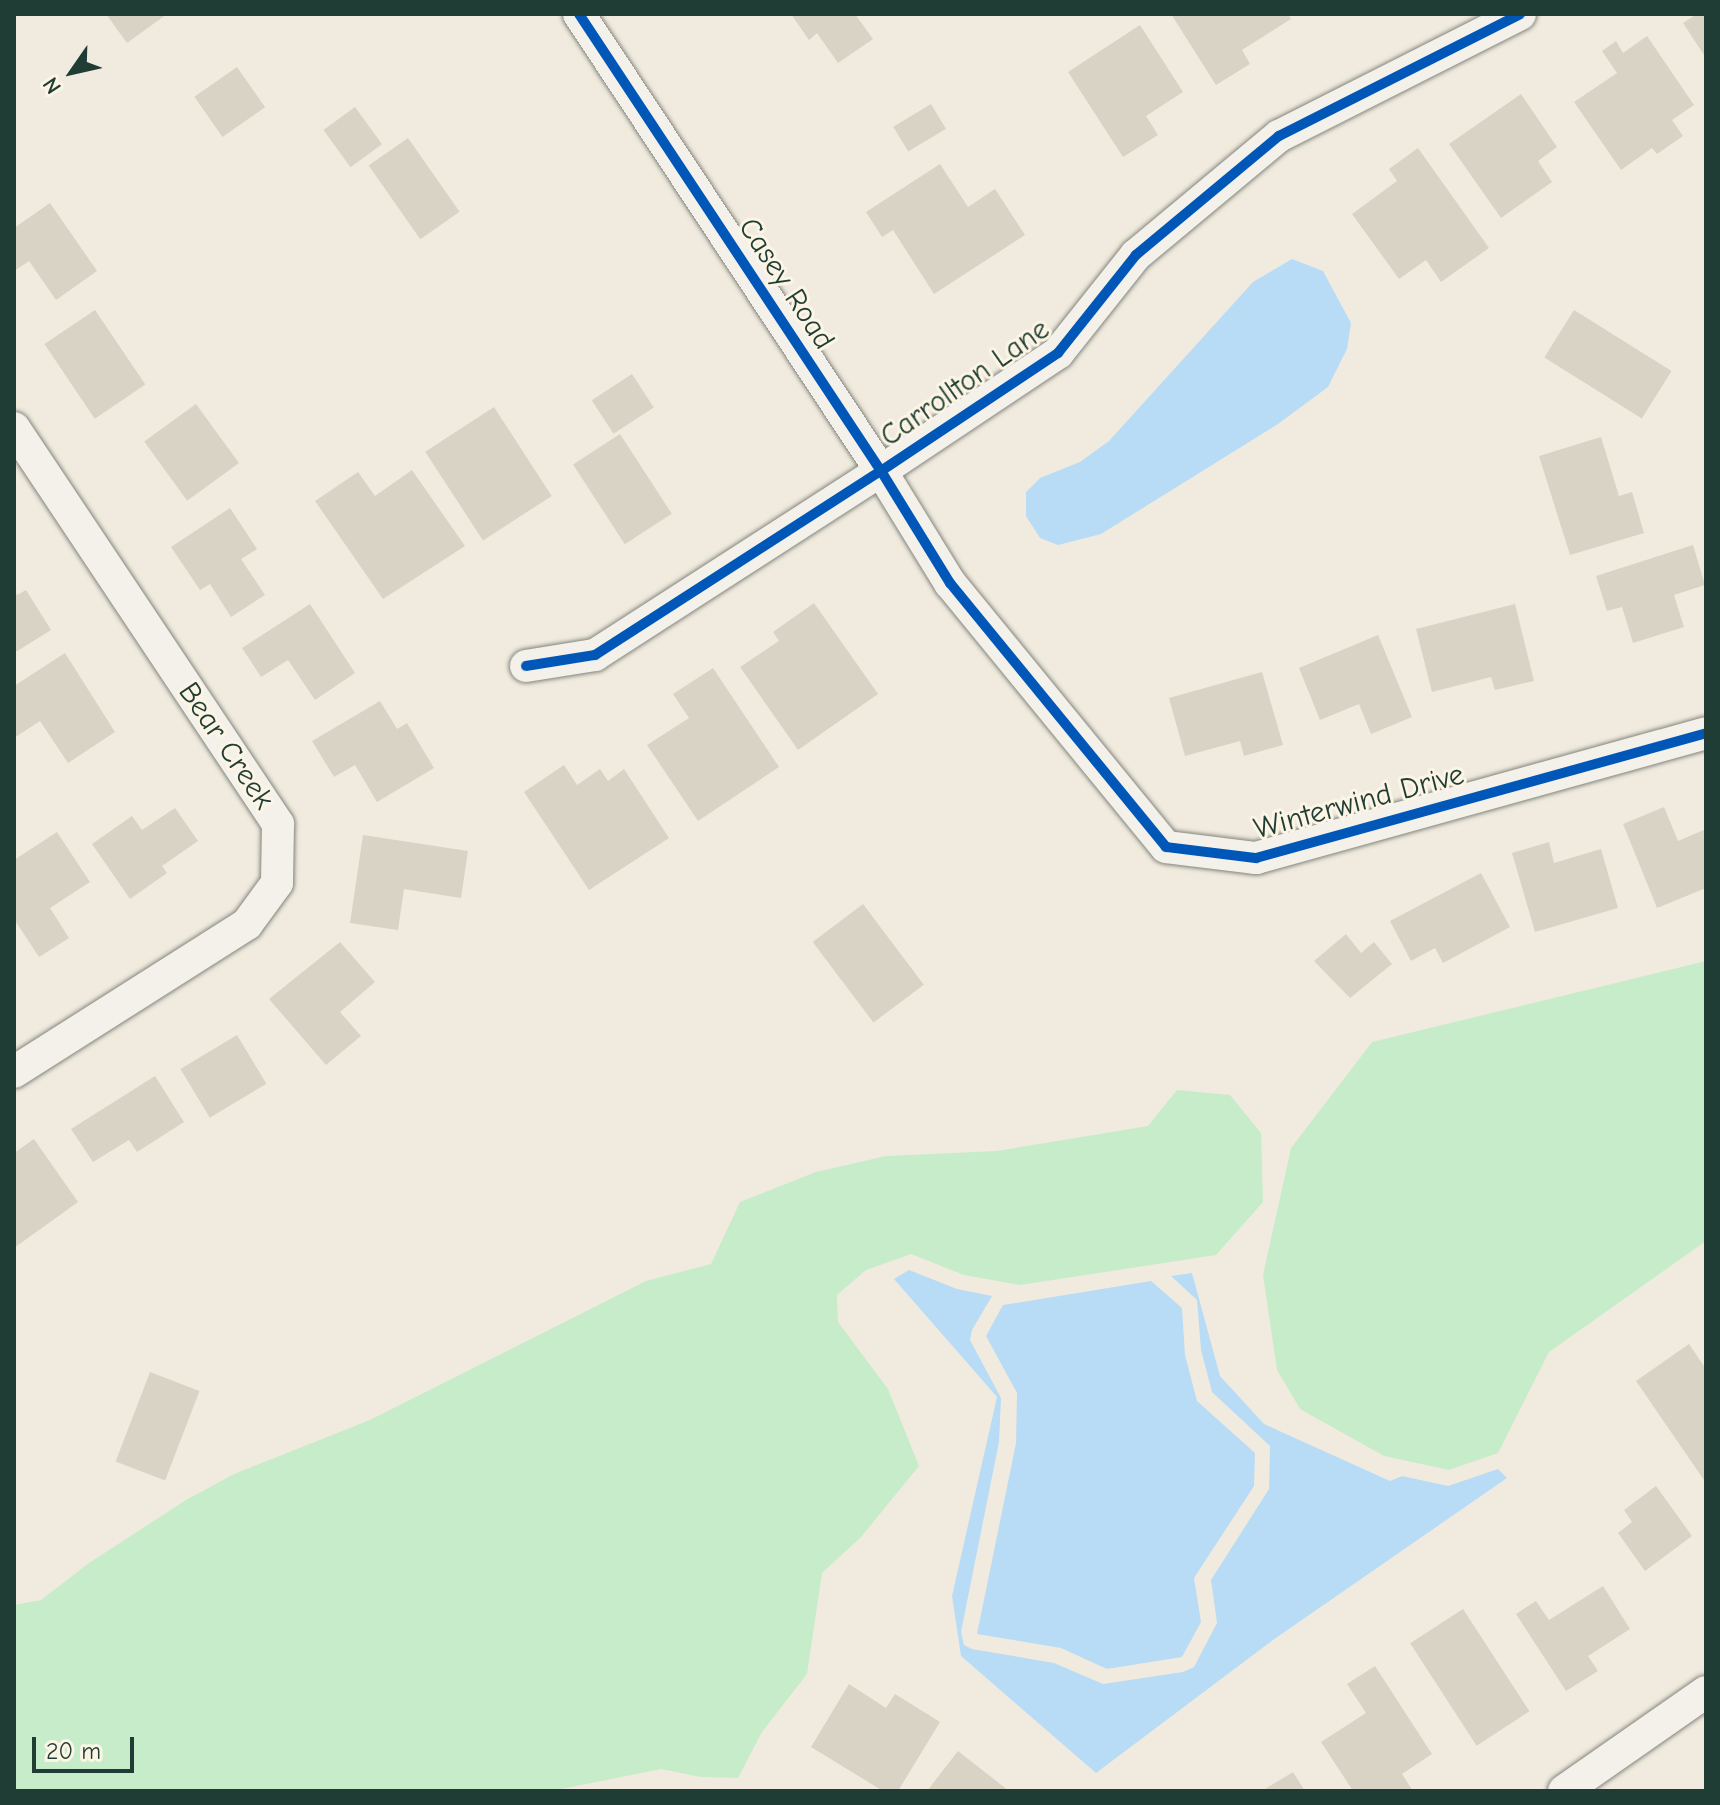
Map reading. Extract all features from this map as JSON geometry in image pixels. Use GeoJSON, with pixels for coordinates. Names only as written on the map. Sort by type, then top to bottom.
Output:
{"type":"FeatureCollection","features":[{"type":"Feature","properties":{"kind":"street","name":"Casey Road"},"geometry":{"type":"LineString","coordinates":[[579,14],[881,471],[950,583]]}},
{"type":"Feature","properties":{"kind":"street","name":"Carrollton Lane"},"geometry":{"type":"LineString","coordinates":[[526,666],[595,655],[881,471],[1058,353],[1136,255],[1279,136],[1520,14]]}},
{"type":"Feature","properties":{"kind":"street","name":"Bear Creek"},"geometry":{"type":"LineString","coordinates":[[14,428],[278,824],[277,883],[247,924],[14,1072]]}},
{"type":"Feature","properties":{"kind":"street","name":"Winterwind Drive"},"geometry":{"type":"LineString","coordinates":[[950,583],[1166,847],[1256,858],[1706,733]]}},
{"type":"Feature","properties":{"kind":"street"},"geometry":{"type":"LineString","coordinates":[[1564,1791],[1706,1692]]}},
{"type":"Feature","properties":{"kind":"green space"},"geometry":{"type":"Polygon","coordinates":[[[1706,961],[1706,1241],[1549,1352],[1498,1453],[1449,1470],[1384,1456],[1300,1409],[1277,1370],[1263,1275],[1291,1148],[1372,1042],[1706,961]]]}},
{"type":"Feature","properties":{"kind":"green space"},"geometry":{"type":"Polygon","coordinates":[[[1177,1090],[1230,1095],[1261,1133],[1263,1202],[1216,1255],[1020,1285],[964,1275],[911,1254],[866,1270],[837,1295],[838,1322],[888,1389],[919,1466],[861,1537],[822,1573],[807,1674],[762,1732],[738,1778],[700,1777],[661,1769],[552,1791],[14,1791],[14,1605],[41,1600],[89,1563],[186,1500],[234,1474],[370,1420],[646,1281],[711,1264],[740,1202],[816,1172],[886,1156],[997,1151],[1148,1126],[1177,1090]]]}},
{"type":"Feature","properties":{"kind":"water"},"geometry":{"type":"Polygon","coordinates":[[[1292,259],[1323,271],[1351,323],[1347,349],[1328,387],[1278,424],[1101,534],[1058,545],[1040,538],[1026,516],[1026,492],[1040,478],[1080,462],[1109,441],[1253,282],[1292,259]]]}},
{"type":"Feature","properties":{"kind":"water"},"geometry":{"type":"Polygon","coordinates":[[[909,1270],[957,1289],[992,1296],[972,1330],[970,1340],[1001,1398],[999,1442],[961,1632],[964,1645],[972,1649],[1054,1663],[1103,1684],[1183,1672],[1194,1667],[1217,1623],[1211,1580],[1269,1489],[1270,1446],[1212,1392],[1201,1350],[1197,1300],[1171,1276],[1192,1273],[1220,1376],[1264,1424],[1390,1481],[1402,1476],[1448,1486],[1498,1469],[1507,1478],[1273,1640],[1096,1773],[961,1656],[952,1596],[997,1397],[894,1279],[909,1270]]]}},
{"type":"Feature","properties":{"kind":"water"},"geometry":{"type":"Polygon","coordinates":[[[1151,1281],[1182,1308],[1185,1355],[1197,1401],[1255,1453],[1254,1486],[1194,1578],[1201,1622],[1182,1657],[1107,1669],[1061,1648],[977,1634],[1016,1443],[1017,1393],[986,1336],[1003,1305],[1151,1281]]]}},
{"type":"Feature","properties":{"kind":"building"},"geometry":{"type":"Polygon","coordinates":[[[106,14],[167,14],[127,43],[106,14]]]}},
{"type":"Feature","properties":{"kind":"building"},"geometry":{"type":"Polygon","coordinates":[[[791,14],[855,14],[873,39],[838,63],[817,33],[809,40],[791,14]]]}},
{"type":"Feature","properties":{"kind":"building"},"geometry":{"type":"Polygon","coordinates":[[[1171,14],[1288,14],[1291,19],[1242,50],[1250,64],[1216,85],[1171,14]]]}},
{"type":"Feature","properties":{"kind":"building"},"geometry":{"type":"Polygon","coordinates":[[[1697,14],[1706,14],[1706,58],[1683,23],[1697,14]]]}},
{"type":"Feature","properties":{"kind":"building"},"geometry":{"type":"Polygon","coordinates":[[[1140,25],[1183,92],[1146,116],[1158,135],[1123,157],[1068,72],[1140,25]]]}},
{"type":"Feature","properties":{"kind":"building"},"geometry":{"type":"Polygon","coordinates":[[[1647,36],[1694,105],[1672,120],[1683,136],[1657,154],[1652,148],[1621,170],[1574,102],[1617,73],[1602,51],[1616,41],[1623,53],[1647,36]]]}},
{"type":"Feature","properties":{"kind":"building"},"geometry":{"type":"Polygon","coordinates":[[[237,67],[265,107],[223,137],[194,97],[237,67]]]}},
{"type":"Feature","properties":{"kind":"building"},"geometry":{"type":"Polygon","coordinates":[[[1521,94],[1557,147],[1538,161],[1552,182],[1501,218],[1449,144],[1521,94]]]}},
{"type":"Feature","properties":{"kind":"building"},"geometry":{"type":"Polygon","coordinates":[[[931,104],[946,129],[908,152],[893,127],[931,104]]]}},
{"type":"Feature","properties":{"kind":"building"},"geometry":{"type":"Polygon","coordinates":[[[355,107],[382,144],[350,167],[323,130],[355,107]]]}},
{"type":"Feature","properties":{"kind":"building"},"geometry":{"type":"Polygon","coordinates":[[[408,138],[460,212],[420,239],[369,166],[408,138]]]}},
{"type":"Feature","properties":{"kind":"building"},"geometry":{"type":"Polygon","coordinates":[[[1418,148],[1489,248],[1441,282],[1426,260],[1399,279],[1352,214],[1397,181],[1389,169],[1418,148]]]}},
{"type":"Feature","properties":{"kind":"building"},"geometry":{"type":"Polygon","coordinates":[[[940,164],[968,207],[995,189],[1025,235],[934,294],[893,230],[882,237],[866,212],[940,164]]]}},
{"type":"Feature","properties":{"kind":"building"},"geometry":{"type":"Polygon","coordinates":[[[50,203],[97,271],[56,300],[29,261],[14,271],[14,228],[50,203]]]}},
{"type":"Feature","properties":{"kind":"building"},"geometry":{"type":"Polygon","coordinates":[[[95,310],[145,385],[95,419],[44,344],[95,310]]]}},
{"type":"Feature","properties":{"kind":"building"},"geometry":{"type":"Polygon","coordinates":[[[1574,310],[1672,371],[1642,418],[1544,357],[1574,310]]]}},
{"type":"Feature","properties":{"kind":"building"},"geometry":{"type":"Polygon","coordinates":[[[632,374],[654,408],[614,434],[592,400],[632,374]]]}},
{"type":"Feature","properties":{"kind":"building"},"geometry":{"type":"Polygon","coordinates":[[[196,404],[239,463],[187,501],[144,442],[196,404]]]}},
{"type":"Feature","properties":{"kind":"building"},"geometry":{"type":"Polygon","coordinates":[[[494,407],[552,496],[483,541],[425,452],[494,407]]]}},
{"type":"Feature","properties":{"kind":"building"},"geometry":{"type":"Polygon","coordinates":[[[620,434],[672,514],[625,544],[573,464],[620,434]]]}},
{"type":"Feature","properties":{"kind":"building"},"geometry":{"type":"Polygon","coordinates":[[[1601,437],[1619,496],[1632,492],[1644,533],[1570,555],[1539,456],[1601,437]]]}},
{"type":"Feature","properties":{"kind":"building"},"geometry":{"type":"Polygon","coordinates":[[[412,470],[465,546],[383,599],[315,501],[358,472],[375,496],[412,470]]]}},
{"type":"Feature","properties":{"kind":"building"},"geometry":{"type":"Polygon","coordinates":[[[230,508],[257,549],[241,559],[265,595],[231,617],[210,584],[200,590],[171,547],[230,508]]]}},
{"type":"Feature","properties":{"kind":"building"},"geometry":{"type":"Polygon","coordinates":[[[1693,545],[1705,585],[1674,595],[1684,627],[1633,643],[1622,607],[1607,611],[1596,576],[1693,545]]]}},
{"type":"Feature","properties":{"kind":"building"},"geometry":{"type":"Polygon","coordinates":[[[14,589],[17,595],[26,590],[51,630],[14,653],[14,589]]]}},
{"type":"Feature","properties":{"kind":"building"},"geometry":{"type":"Polygon","coordinates":[[[814,603],[878,694],[798,750],[740,667],[779,641],[773,632],[814,603]]]}},
{"type":"Feature","properties":{"kind":"building"},"geometry":{"type":"Polygon","coordinates":[[[310,604],[355,673],[315,700],[288,660],[261,677],[242,648],[310,604]]]}},
{"type":"Feature","properties":{"kind":"building"},"geometry":{"type":"Polygon","coordinates":[[[1515,604],[1534,681],[1495,690],[1491,677],[1432,692],[1416,629],[1515,604]]]}},
{"type":"Feature","properties":{"kind":"building"},"geometry":{"type":"Polygon","coordinates":[[[1378,635],[1412,717],[1371,734],[1359,704],[1320,720],[1299,668],[1378,635]]]}},
{"type":"Feature","properties":{"kind":"building"},"geometry":{"type":"Polygon","coordinates":[[[65,653],[115,732],[68,763],[40,721],[14,738],[14,686],[65,653]]]}},
{"type":"Feature","properties":{"kind":"building"},"geometry":{"type":"Polygon","coordinates":[[[713,668],[779,767],[698,821],[647,745],[689,718],[673,694],[713,668]]]}},
{"type":"Feature","properties":{"kind":"building"},"geometry":{"type":"Polygon","coordinates":[[[1262,672],[1283,745],[1244,756],[1240,741],[1185,756],[1169,698],[1262,672]]]}},
{"type":"Feature","properties":{"kind":"building"},"geometry":{"type":"Polygon","coordinates":[[[380,701],[397,729],[407,723],[434,768],[377,802],[355,765],[334,777],[312,741],[380,701]]]}},
{"type":"Feature","properties":{"kind":"building"},"geometry":{"type":"Polygon","coordinates":[[[564,765],[577,785],[600,769],[608,781],[624,769],[669,838],[589,890],[524,792],[564,765]]]}},
{"type":"Feature","properties":{"kind":"building"},"geometry":{"type":"Polygon","coordinates":[[[1664,807],[1678,841],[1706,829],[1706,888],[1657,908],[1623,824],[1664,807]]]}},
{"type":"Feature","properties":{"kind":"building"},"geometry":{"type":"Polygon","coordinates":[[[175,808],[198,841],[162,866],[167,873],[130,899],[92,844],[132,816],[142,830],[175,808]]]}},
{"type":"Feature","properties":{"kind":"building"},"geometry":{"type":"Polygon","coordinates":[[[57,832],[90,882],[50,908],[69,938],[39,957],[14,919],[14,860],[57,832]]]}},
{"type":"Feature","properties":{"kind":"building"},"geometry":{"type":"Polygon","coordinates":[[[363,835],[468,851],[461,898],[404,889],[398,930],[350,923],[363,835]]]}},
{"type":"Feature","properties":{"kind":"building"},"geometry":{"type":"Polygon","coordinates":[[[1549,842],[1554,863],[1601,849],[1618,908],[1535,932],[1512,853],[1549,842]]]}},
{"type":"Feature","properties":{"kind":"building"},"geometry":{"type":"Polygon","coordinates":[[[1481,873],[1510,927],[1443,963],[1435,948],[1411,961],[1390,921],[1481,873]]]}},
{"type":"Feature","properties":{"kind":"building"},"geometry":{"type":"Polygon","coordinates":[[[863,904],[924,985],[873,1023],[813,942],[863,904]]]}},
{"type":"Feature","properties":{"kind":"building"},"geometry":{"type":"Polygon","coordinates":[[[1346,934],[1361,953],[1374,942],[1392,964],[1350,998],[1314,961],[1346,934]]]}},
{"type":"Feature","properties":{"kind":"building"},"geometry":{"type":"Polygon","coordinates":[[[340,942],[375,982],[340,1012],[361,1036],[326,1065],[269,999],[340,942]]]}},
{"type":"Feature","properties":{"kind":"building"},"geometry":{"type":"Polygon","coordinates":[[[237,1035],[266,1084],[210,1118],[180,1069],[237,1035]]]}},
{"type":"Feature","properties":{"kind":"building"},"geometry":{"type":"Polygon","coordinates":[[[155,1076],[184,1122],[137,1152],[129,1140],[93,1162],[71,1129],[155,1076]]]}},
{"type":"Feature","properties":{"kind":"building"},"geometry":{"type":"Polygon","coordinates":[[[34,1139],[78,1202],[14,1248],[14,1153],[34,1139]]]}},
{"type":"Feature","properties":{"kind":"building"},"geometry":{"type":"Polygon","coordinates":[[[1689,1344],[1706,1369],[1706,1483],[1636,1381],[1689,1344]]]}},
{"type":"Feature","properties":{"kind":"building"},"geometry":{"type":"Polygon","coordinates":[[[150,1372],[199,1391],[165,1481],[116,1462],[150,1372]]]}},
{"type":"Feature","properties":{"kind":"building"},"geometry":{"type":"Polygon","coordinates":[[[1656,1486],[1692,1536],[1645,1571],[1618,1533],[1632,1522],[1624,1510],[1656,1486]]]}},
{"type":"Feature","properties":{"kind":"building"},"geometry":{"type":"Polygon","coordinates":[[[1603,1586],[1630,1629],[1588,1656],[1598,1671],[1566,1691],[1516,1614],[1536,1601],[1549,1620],[1603,1586]]]}},
{"type":"Feature","properties":{"kind":"building"},"geometry":{"type":"Polygon","coordinates":[[[1463,1609],[1529,1711],[1477,1746],[1410,1643],[1463,1609]]]}},
{"type":"Feature","properties":{"kind":"building"},"geometry":{"type":"Polygon","coordinates":[[[1375,1666],[1432,1754],[1402,1774],[1413,1791],[1353,1791],[1321,1742],[1366,1713],[1347,1684],[1375,1666]]]}},
{"type":"Feature","properties":{"kind":"building"},"geometry":{"type":"Polygon","coordinates":[[[849,1684],[886,1708],[895,1694],[940,1722],[898,1791],[883,1791],[811,1747],[849,1684]]]}},
{"type":"Feature","properties":{"kind":"building"},"geometry":{"type":"Polygon","coordinates":[[[958,1751],[1009,1791],[927,1791],[958,1751]]]}},
{"type":"Feature","properties":{"kind":"building"},"geometry":{"type":"Polygon","coordinates":[[[1293,1772],[1305,1791],[1262,1791],[1293,1772]]]}},
{"type":"Feature","properties":{"kind":"cycle path"},"geometry":{"type":"LineString","coordinates":[[579,14],[881,471],[950,583],[1166,847],[1256,858],[1706,733]]}},
{"type":"Feature","properties":{"kind":"cycle path"},"geometry":{"type":"LineString","coordinates":[[526,666],[595,655],[881,471],[1058,353],[1136,255],[1279,136],[1520,14]]}}]}
